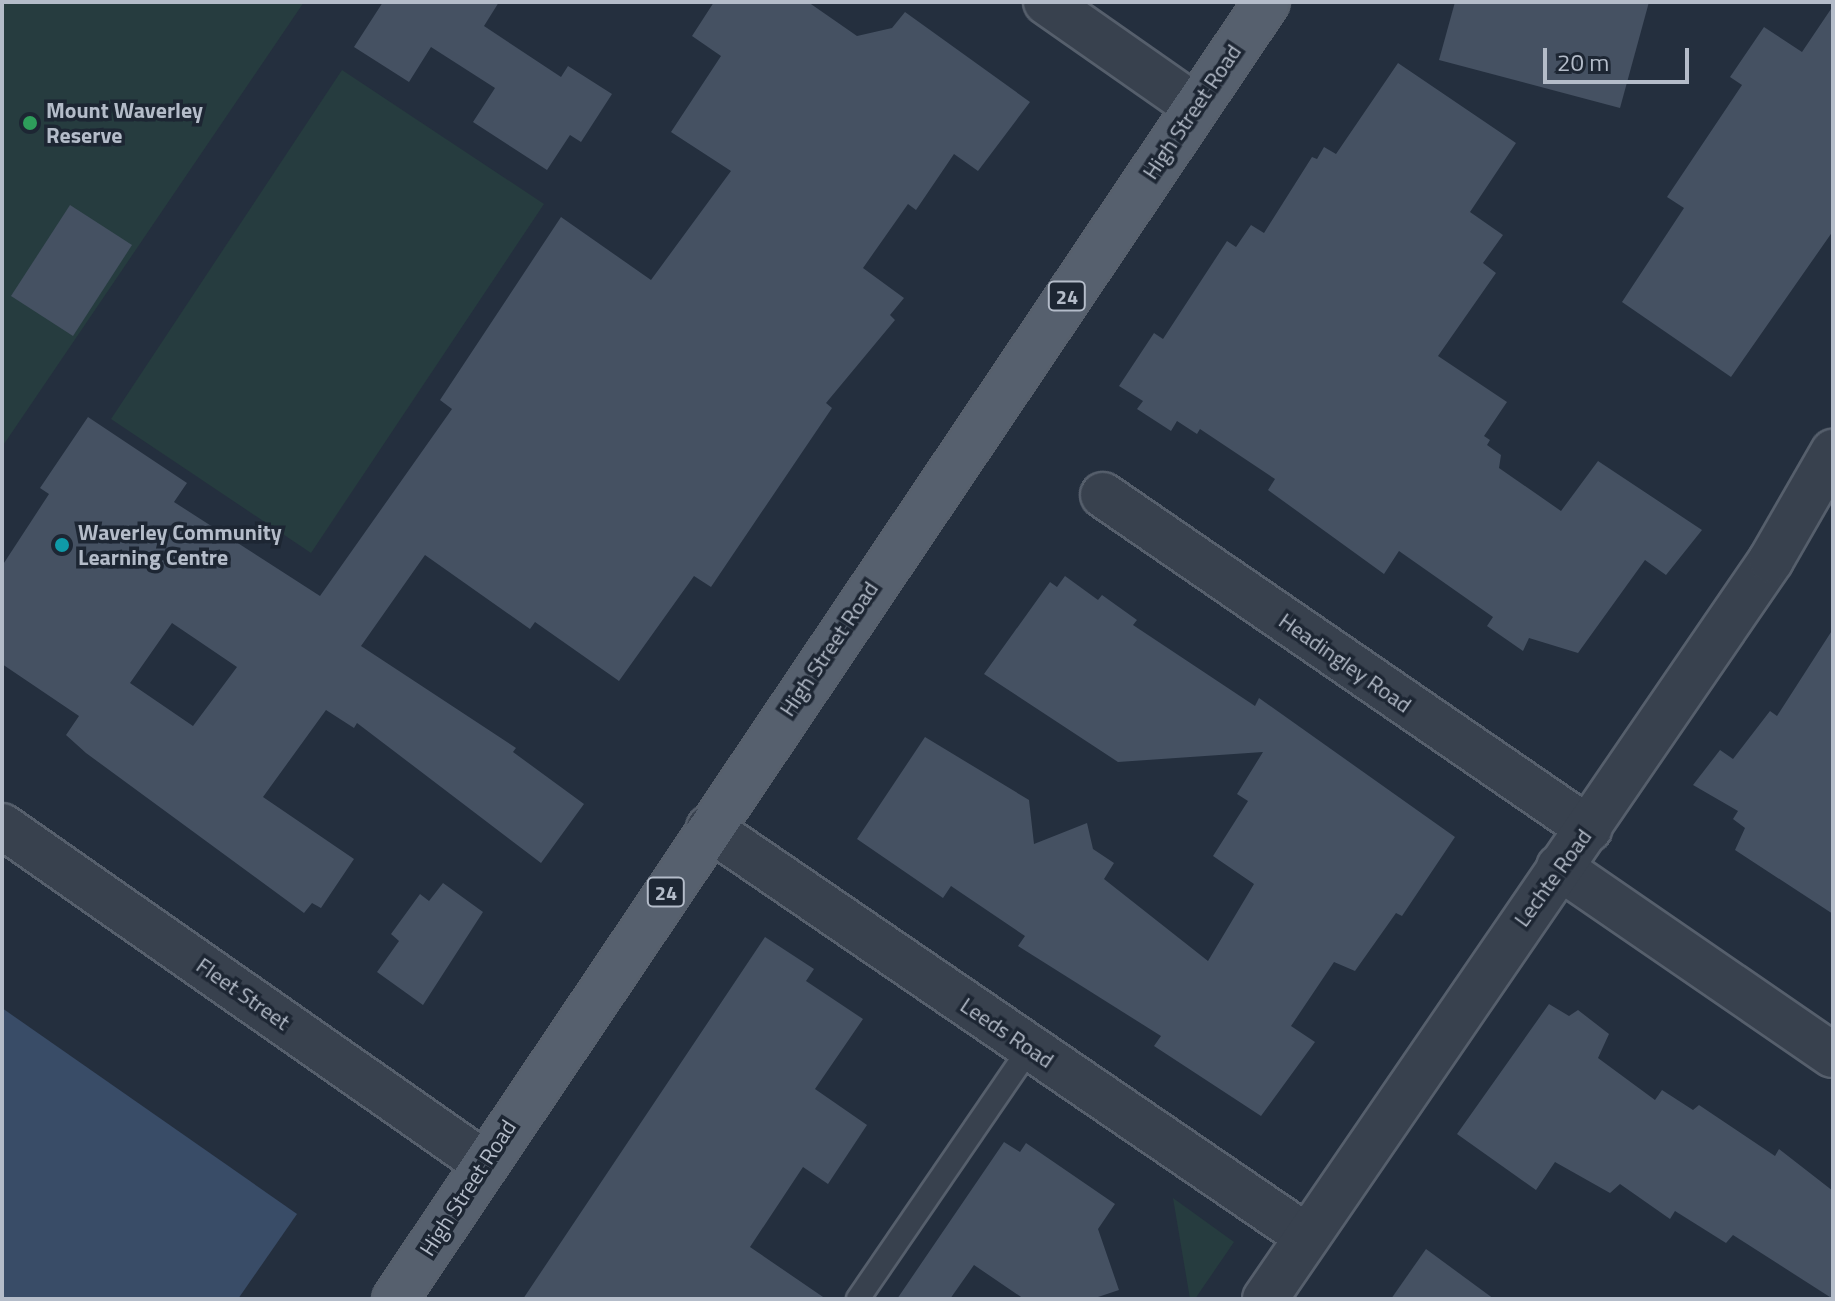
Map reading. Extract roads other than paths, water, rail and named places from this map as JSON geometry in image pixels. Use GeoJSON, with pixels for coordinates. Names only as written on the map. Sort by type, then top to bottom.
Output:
{"type":"FeatureCollection","features":[{"type":"Feature","properties":{"kind":"main road","name":"High Street Road"},"geometry":{"type":"LineString","coordinates":[[395,1299],[1267,2]]}},
{"type":"Feature","properties":{"kind":"street"},"geometry":{"type":"LineString","coordinates":[[1046,2],[1196,107]]}},
{"type":"Feature","properties":{"kind":"street","name":"Lechte Road"},"geometry":{"type":"LineString","coordinates":[[1265,1299],[1771,560],[1833,452]]}},
{"type":"Feature","properties":{"kind":"street","name":"Headingley Road"},"geometry":{"type":"LineString","coordinates":[[1103,495],[1589,829]]}},
{"type":"Feature","properties":{"kind":"street","name":"Fleet Street"},"geometry":{"type":"LineString","coordinates":[[2,826],[484,1163]]}},
{"type":"Feature","properties":{"kind":"street","name":"Leeds Road"},"geometry":{"type":"LineString","coordinates":[[709,828],[1306,1236]]}},
{"type":"Feature","properties":{"kind":"street"},"geometry":{"type":"LineString","coordinates":[[1559,867],[1833,1055]]}},
{"type":"Feature","properties":{"kind":"lane"},"geometry":{"type":"LineString","coordinates":[[858,1299],[1030,1048]]}},
{"type":"Feature","properties":{"kind":"water"},"geometry":{"type":"Polygon","coordinates":[[[2,1008],[297,1214],[238,1299],[2,1299],[2,1008]]]}},
{"type":"Feature","properties":{"kind":"place","name":"Mount Waverley Reserve"},"geometry":{"type":"Point","coordinates":[30,123]}},
{"type":"Feature","properties":{"kind":"place","name":"Waverley Community Learning Centre"},"geometry":{"type":"Point","coordinates":[62,545]}}]}
